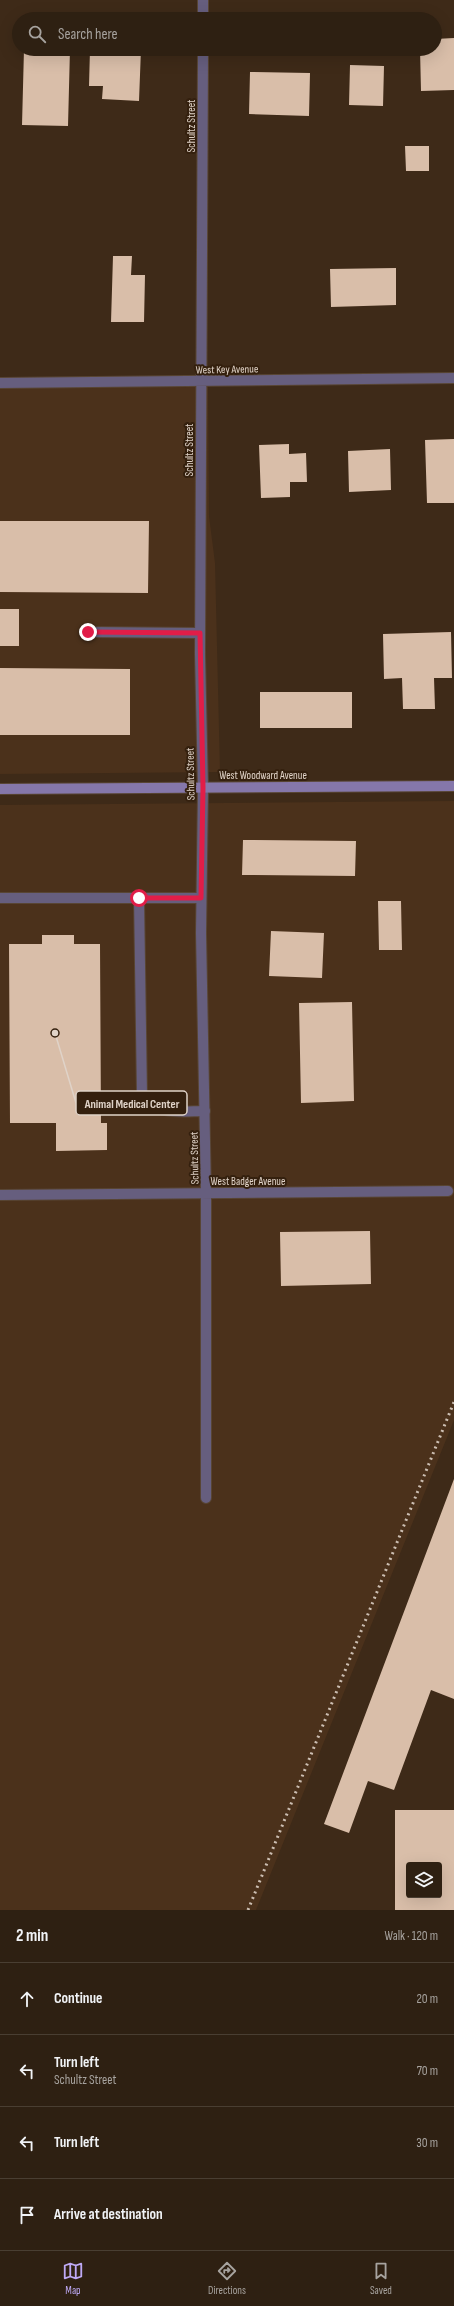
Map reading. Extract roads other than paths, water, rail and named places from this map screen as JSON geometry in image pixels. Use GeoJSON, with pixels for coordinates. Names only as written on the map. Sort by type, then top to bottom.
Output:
{"type":"FeatureCollection","features":[{"type":"Feature","properties":{"kind":"street"},"geometry":{"type":"LineString","coordinates":[[203,0],[203,12]]}},
{"type":"Feature","properties":{"kind":"street","name":"Schultz Street"},"geometry":{"type":"LineString","coordinates":[[203,56],[200,633],[203,788],[201,898],[206,1193],[206,1498]]}},
{"type":"Feature","properties":{"kind":"street","name":"West Key Avenue"},"geometry":{"type":"LineString","coordinates":[[0,383],[202,382],[454,378]]}},
{"type":"Feature","properties":{"kind":"street"},"geometry":{"type":"LineString","coordinates":[[88,632],[200,633]]}},
{"type":"Feature","properties":{"kind":"street","name":"West Woodward Avenue"},"geometry":{"type":"LineString","coordinates":[[0,789],[454,786]]}},
{"type":"Feature","properties":{"kind":"street"},"geometry":{"type":"LineString","coordinates":[[0,898],[201,898]]}},
{"type":"Feature","properties":{"kind":"street"},"geometry":{"type":"LineString","coordinates":[[139,898],[142,1096],[147,1104],[156,1108],[205,1111]]}},
{"type":"Feature","properties":{"kind":"street","name":"West Badger Avenue"},"geometry":{"type":"LineString","coordinates":[[0,1196],[448,1191]]}},
{"type":"Feature","properties":{"kind":"railway"},"geometry":{"type":"LineString","coordinates":[[248,1910],[454,1402]]}},
{"type":"Feature","properties":{"kind":"place","name":"Animal Medical Center"},"geometry":{"type":"Point","coordinates":[55,1033]}}]}
